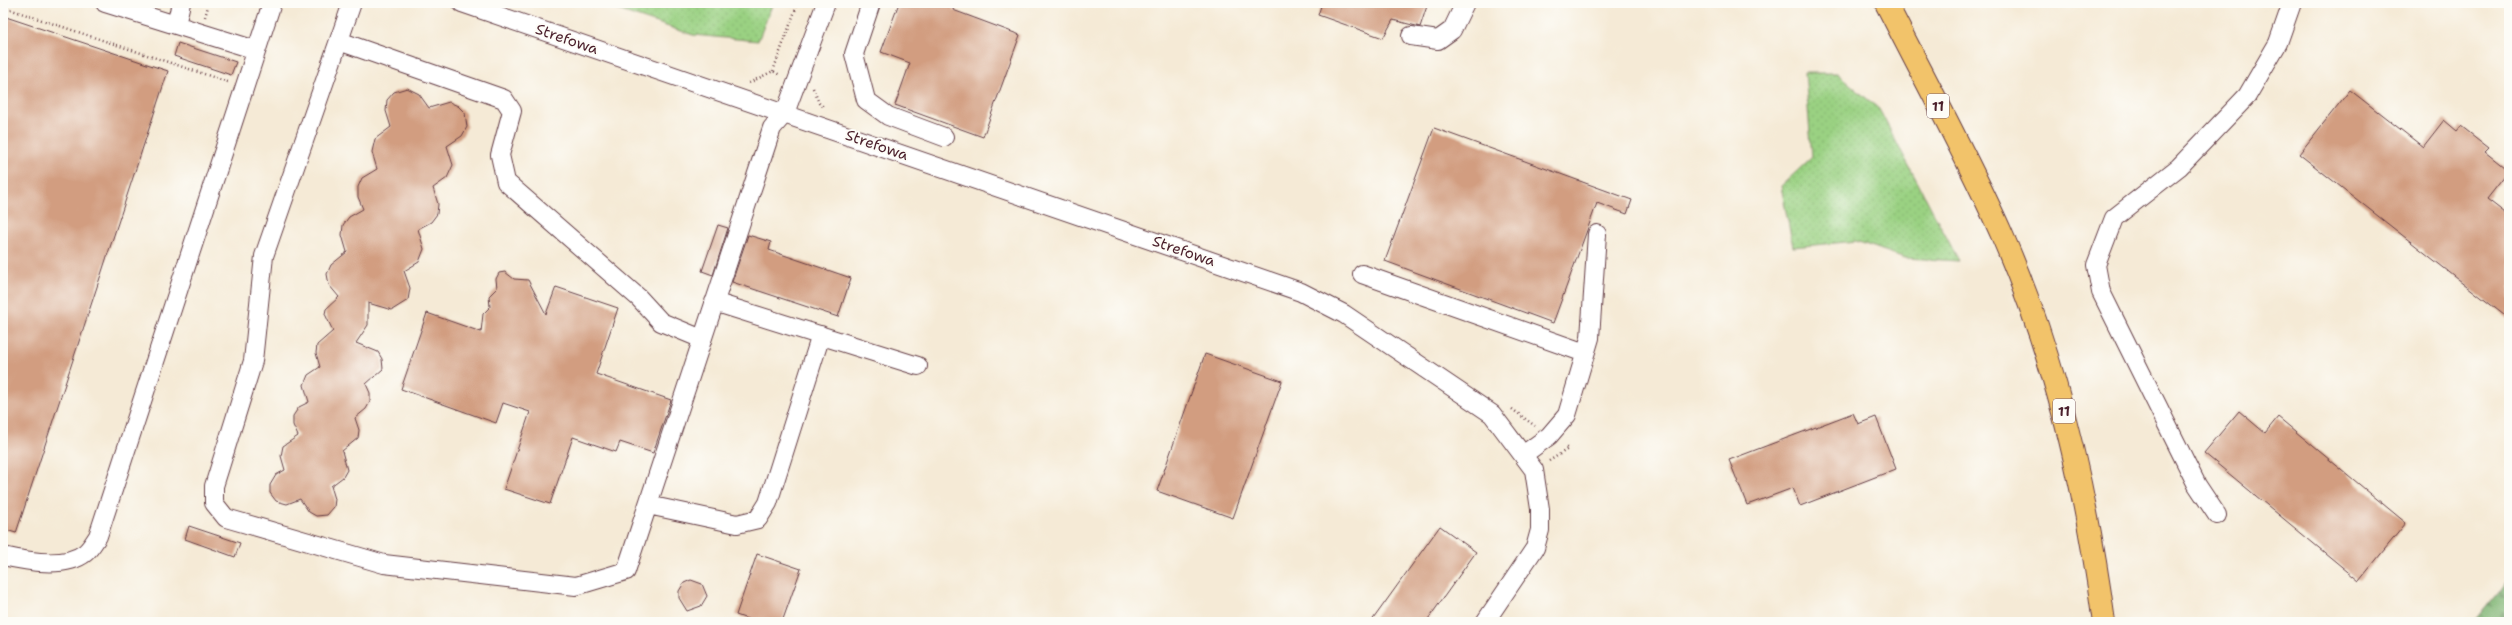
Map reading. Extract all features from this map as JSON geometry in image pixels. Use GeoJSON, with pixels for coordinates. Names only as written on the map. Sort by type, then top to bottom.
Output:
{"type":"FeatureCollection","features":[{"type":"Feature","properties":{"kind":"highway","name":"11"},"geometry":{"type":"LineString","coordinates":[[1886,3],[2002,235],[2037,326],[2056,382],[2080,477],[2104,622]]}},
{"type":"Feature","properties":{"kind":"street"},"geometry":{"type":"LineString","coordinates":[[105,3],[256,50]]}},
{"type":"Feature","properties":{"kind":"street"},"geometry":{"type":"LineString","coordinates":[[176,25],[181,3]]}},
{"type":"Feature","properties":{"kind":"street"},"geometry":{"type":"LineString","coordinates":[[3,556],[38,564],[62,561],[84,554],[98,536],[272,3]]}},
{"type":"Feature","properties":{"kind":"street"},"geometry":{"type":"LineString","coordinates":[[352,3],[264,256],[253,361],[214,486],[214,503],[226,518],[384,564],[576,586],[626,571],[772,128],[785,113],[826,3]]}},
{"type":"Feature","properties":{"kind":"street","name":"Strefowa"},"geometry":{"type":"LineString","coordinates":[[462,3],[1313,296],[1344,314],[1492,414],[1534,470],[1540,508],[1540,530],[1535,548],[1485,622]]}},
{"type":"Feature","properties":{"kind":"street"},"geometry":{"type":"LineString","coordinates":[[871,3],[854,54],[866,100],[888,116],[944,137]]}},
{"type":"Feature","properties":{"kind":"street"},"geometry":{"type":"LineString","coordinates":[[1411,36],[1438,40],[1452,30],[1465,3]]}},
{"type":"Feature","properties":{"kind":"street"},"geometry":{"type":"LineString","coordinates":[[2217,515],[2197,485],[2101,292],[2096,265],[2114,218],[2179,167],[2247,96],[2278,43],[2292,3]]}},
{"type":"Feature","properties":{"kind":"street"},"geometry":{"type":"LineString","coordinates":[[339,41],[504,99],[512,111],[500,155],[506,182],[638,298],[661,322],[702,339]]}},
{"type":"Feature","properties":{"kind":"street"},"geometry":{"type":"LineString","coordinates":[[1523,455],[1550,436],[1567,415],[1590,338],[1597,234]]}},
{"type":"Feature","properties":{"kind":"street"},"geometry":{"type":"LineString","coordinates":[[1362,274],[1585,353]]}},
{"type":"Feature","properties":{"kind":"street"},"geometry":{"type":"LineString","coordinates":[[714,302],[918,366]]}},
{"type":"Feature","properties":{"kind":"street"},"geometry":{"type":"LineString","coordinates":[[648,506],[737,524],[758,519],[768,504],[821,335]]}},
{"type":"Feature","properties":{"kind":"path"},"geometry":{"type":"LineString","coordinates":[[773,71],[798,3]]}},
{"type":"Feature","properties":{"kind":"path"},"geometry":{"type":"LineString","coordinates":[[3,7],[244,88]]}},
{"type":"Feature","properties":{"kind":"green space"},"geometry":{"type":"Polygon","coordinates":[[[597,3],[773,3],[758,41],[693,35],[597,3]]]}},
{"type":"Feature","properties":{"kind":"green space"},"geometry":{"type":"Polygon","coordinates":[[[1805,73],[1837,73],[1879,109],[1959,261],[1905,258],[1856,241],[1793,247],[1781,186],[1812,157],[1805,73]]]}},
{"type":"Feature","properties":{"kind":"green space"},"geometry":{"type":"Polygon","coordinates":[[[2509,580],[2509,622],[2475,622],[2509,580]]]}},
{"type":"Feature","properties":{"kind":"building"},"geometry":{"type":"Polygon","coordinates":[[[899,3],[955,3],[953,10],[1020,35],[983,137],[895,105],[910,63],[881,52],[899,3]]]}},
{"type":"Feature","properties":{"kind":"building"},"geometry":{"type":"Polygon","coordinates":[[[1322,3],[1428,3],[1420,27],[1393,20],[1383,38],[1318,15],[1322,3]]]}},
{"type":"Feature","properties":{"kind":"building"},"geometry":{"type":"Polygon","coordinates":[[[3,16],[168,71],[16,533],[3,529],[3,16]]]}},
{"type":"Feature","properties":{"kind":"building"},"geometry":{"type":"Polygon","coordinates":[[[178,43],[236,62],[231,75],[174,56],[178,43]]]}},
{"type":"Feature","properties":{"kind":"building"},"geometry":{"type":"Polygon","coordinates":[[[407,88],[419,94],[429,108],[449,102],[458,106],[465,113],[467,127],[462,136],[447,146],[453,165],[447,178],[433,188],[438,204],[437,214],[431,222],[418,229],[424,249],[419,262],[404,271],[410,288],[408,300],[392,310],[368,303],[368,325],[356,343],[378,352],[382,359],[383,369],[366,384],[370,393],[370,402],[366,409],[355,418],[359,430],[358,438],[342,451],[347,470],[343,477],[331,486],[335,499],[334,507],[327,515],[316,516],[309,512],[300,499],[287,504],[276,501],[270,493],[270,485],[276,475],[285,470],[281,456],[283,446],[298,436],[293,425],[293,416],[299,407],[309,402],[304,385],[308,375],[320,367],[316,353],[317,345],[333,331],[325,314],[326,309],[339,297],[329,285],[327,274],[331,265],[347,252],[342,235],[343,225],[349,217],[363,209],[358,197],[358,187],[362,178],[377,169],[372,152],[375,139],[391,127],[386,111],[387,100],[394,92],[407,88]]]}},
{"type":"Feature","properties":{"kind":"building"},"geometry":{"type":"Polygon","coordinates":[[[2350,90],[2423,147],[2444,120],[2457,131],[2461,126],[2489,148],[2485,152],[2509,171],[2487,199],[2509,216],[2509,319],[2299,154],[2350,90]]]}},
{"type":"Feature","properties":{"kind":"building"},"geometry":{"type":"Polygon","coordinates":[[[1434,128],[1632,200],[1627,214],[1597,203],[1553,323],[1385,261],[1434,128]]]}},
{"type":"Feature","properties":{"kind":"building"},"geometry":{"type":"Polygon","coordinates":[[[718,225],[728,228],[713,275],[702,271],[718,225]]]}},
{"type":"Feature","properties":{"kind":"building"},"geometry":{"type":"Polygon","coordinates":[[[748,235],[771,242],[769,250],[851,278],[838,317],[732,282],[748,235]]]}},
{"type":"Feature","properties":{"kind":"building"},"geometry":{"type":"Polygon","coordinates":[[[505,272],[514,279],[528,280],[546,314],[556,287],[618,308],[596,374],[671,400],[653,453],[620,442],[616,452],[573,437],[550,504],[504,489],[530,412],[503,403],[496,423],[401,389],[427,313],[481,332],[483,314],[490,307],[489,296],[497,288],[496,279],[499,273],[505,272]]]}},
{"type":"Feature","properties":{"kind":"building"},"geometry":{"type":"Polygon","coordinates":[[[1205,354],[1282,381],[1233,518],[1157,491],[1205,354]]]}},
{"type":"Feature","properties":{"kind":"building"},"geometry":{"type":"Polygon","coordinates":[[[2239,411],[2265,433],[2278,417],[2406,523],[2359,581],[2204,453],[2239,411]]]}},
{"type":"Feature","properties":{"kind":"building"},"geometry":{"type":"Polygon","coordinates":[[[1853,413],[1858,424],[1876,417],[1896,469],[1800,506],[1793,488],[1747,505],[1729,460],[1853,413]]]}},
{"type":"Feature","properties":{"kind":"building"},"geometry":{"type":"Polygon","coordinates":[[[189,526],[240,543],[235,557],[185,539],[189,526]]]}},
{"type":"Feature","properties":{"kind":"building"},"geometry":{"type":"Polygon","coordinates":[[[1440,526],[1476,552],[1426,622],[1371,622],[1440,526]]]}},
{"type":"Feature","properties":{"kind":"building"},"geometry":{"type":"Polygon","coordinates":[[[757,554],[801,569],[782,622],[756,622],[736,615],[757,554]]]}},
{"type":"Feature","properties":{"kind":"building"},"geometry":{"type":"Polygon","coordinates":[[[691,580],[702,584],[707,596],[701,606],[687,611],[679,598],[679,591],[684,583],[691,580]]]}}]}
